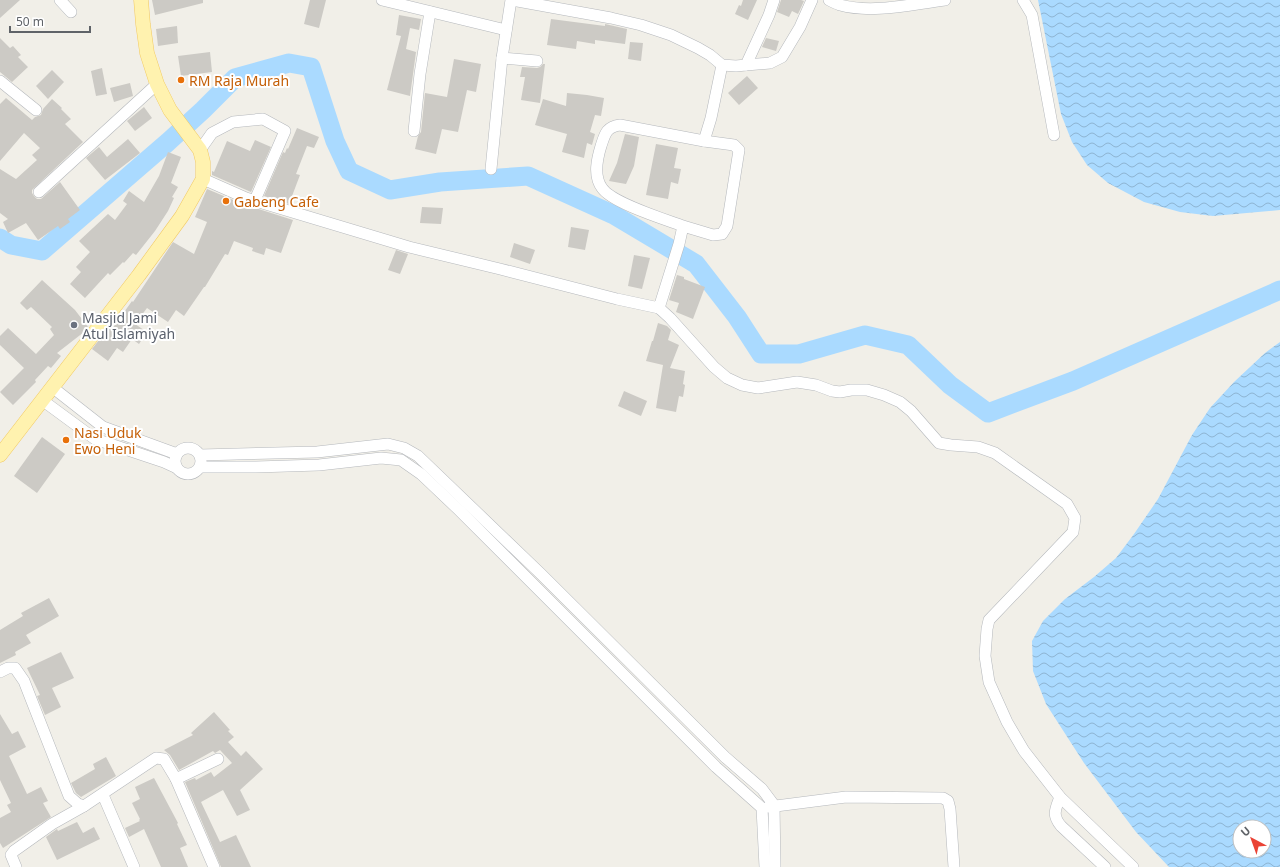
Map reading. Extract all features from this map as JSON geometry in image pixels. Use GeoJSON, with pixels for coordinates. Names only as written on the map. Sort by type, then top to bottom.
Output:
{"type":"FeatureCollection","features":[{"type":"Feature","properties":{"kind":"main road"},"geometry":{"type":"LineString","coordinates":[[0,455],[182,216],[203,179],[203,162],[197,146],[170,110],[157,84],[147,53],[141,0]]}},
{"type":"Feature","properties":{"kind":"street"},"geometry":{"type":"LineString","coordinates":[[60,0],[72,12]]}},
{"type":"Feature","properties":{"kind":"street"},"geometry":{"type":"LineString","coordinates":[[382,0],[506,30]]}},
{"type":"Feature","properties":{"kind":"street"},"geometry":{"type":"LineString","coordinates":[[491,168],[502,58],[512,0],[611,18],[649,28],[671,35],[698,48],[710,55],[722,65],[736,66],[770,63],[782,57],[800,27],[812,0]]}},
{"type":"Feature","properties":{"kind":"street"},"geometry":{"type":"LineString","coordinates":[[746,65],[769,15],[774,0]]}},
{"type":"Feature","properties":{"kind":"street"},"geometry":{"type":"LineString","coordinates":[[829,0],[840,5],[861,8],[888,8],[945,0]]}},
{"type":"Feature","properties":{"kind":"street"},"geometry":{"type":"LineString","coordinates":[[1023,0],[1032,15],[1054,136]]}},
{"type":"Feature","properties":{"kind":"street"},"geometry":{"type":"LineString","coordinates":[[414,131],[420,74],[430,12]]}},
{"type":"Feature","properties":{"kind":"street"},"geometry":{"type":"LineString","coordinates":[[502,58],[537,61]]}},
{"type":"Feature","properties":{"kind":"street"},"geometry":{"type":"LineString","coordinates":[[704,141],[711,118],[722,65]]}},
{"type":"Feature","properties":{"kind":"street"},"geometry":{"type":"LineString","coordinates":[[39,192],[157,84]]}},
{"type":"Feature","properties":{"kind":"street"},"geometry":{"type":"LineString","coordinates":[[2,86],[36,110]]}},
{"type":"Feature","properties":{"kind":"street"},"geometry":{"type":"LineString","coordinates":[[197,146],[212,133],[233,122],[263,119],[285,131],[255,200]]}},
{"type":"Feature","properties":{"kind":"street"},"geometry":{"type":"LineString","coordinates":[[620,124],[704,141],[734,145],[739,150],[727,226],[722,234],[713,235],[683,226],[629,206],[606,192],[601,186],[597,176],[597,159],[605,134],[614,125],[620,124]]}},
{"type":"Feature","properties":{"kind":"street"},"geometry":{"type":"LineString","coordinates":[[203,179],[255,200],[409,247],[617,299],[659,308],[670,318],[714,367],[727,378],[742,385],[758,388],[797,382],[816,385],[832,391],[840,392],[867,390],[884,395],[900,402],[911,411],[939,443],[978,447],[995,453],[1067,504],[1074,518],[1073,532],[989,620],[985,656],[990,682],[1006,722],[1024,751],[1060,797],[1133,867]]}},
{"type":"Feature","properties":{"kind":"street"},"geometry":{"type":"LineString","coordinates":[[659,308],[679,244],[683,226]]}},
{"type":"Feature","properties":{"kind":"street"},"geometry":{"type":"LineString","coordinates":[[52,388],[103,427],[177,454]]}},
{"type":"Feature","properties":{"kind":"street"},"geometry":{"type":"LineString","coordinates":[[42,400],[95,439],[164,462],[177,468],[180,472],[189,474],[197,471],[200,467],[200,455],[197,451],[189,448],[184,449],[177,454],[177,468]]}},
{"type":"Feature","properties":{"kind":"street"},"geometry":{"type":"LineString","coordinates":[[200,455],[317,452],[388,444],[404,448],[418,456],[541,574],[725,757],[762,789],[774,805],[775,867]]}},
{"type":"Feature","properties":{"kind":"street"},"geometry":{"type":"LineString","coordinates":[[317,452],[318,465]]}},
{"type":"Feature","properties":{"kind":"street"},"geometry":{"type":"LineString","coordinates":[[200,467],[318,465],[380,458],[401,460],[421,474],[716,767],[762,808],[765,867]]}},
{"type":"Feature","properties":{"kind":"street"},"geometry":{"type":"LineString","coordinates":[[531,582],[541,574]]}},
{"type":"Feature","properties":{"kind":"street"},"geometry":{"type":"LineString","coordinates":[[0,672],[8,668],[16,668],[18,670],[24,681],[69,796],[78,804],[84,806]]}},
{"type":"Feature","properties":{"kind":"street"},"geometry":{"type":"LineString","coordinates":[[716,767],[725,757]]}},
{"type":"Feature","properties":{"kind":"street"},"geometry":{"type":"LineString","coordinates":[[16,867],[12,860],[14,851],[52,824],[103,795],[156,758],[164,759],[176,779],[214,867]]}},
{"type":"Feature","properties":{"kind":"street"},"geometry":{"type":"LineString","coordinates":[[176,779],[218,759]]}},
{"type":"Feature","properties":{"kind":"street"},"geometry":{"type":"LineString","coordinates":[[103,795],[134,867]]}},
{"type":"Feature","properties":{"kind":"street"},"geometry":{"type":"LineString","coordinates":[[762,808],[774,805],[846,797],[943,798],[948,801],[950,809],[954,867]]}},
{"type":"Feature","properties":{"kind":"street"},"geometry":{"type":"LineString","coordinates":[[1060,797],[1055,811],[1056,819],[1061,826],[1105,867]]}},
{"type":"Feature","properties":{"kind":"water"},"geometry":{"type":"Polygon","coordinates":[[[1038,0],[1280,0],[1280,210],[1213,216],[1180,212],[1144,202],[1108,183],[1087,165],[1072,142],[1061,114],[1038,0]]]}},
{"type":"Feature","properties":{"kind":"water"},"geometry":{"type":"Polygon","coordinates":[[[1280,342],[1280,867],[1169,867],[1136,832],[1084,763],[1046,704],[1033,671],[1032,641],[1043,621],[1065,599],[1116,558],[1158,499],[1192,435],[1210,408],[1234,382],[1265,353],[1280,342]]]}},
{"type":"Feature","properties":{"kind":"building"},"geometry":{"type":"Polygon","coordinates":[[[0,0],[20,0],[0,18],[0,0]]]}},
{"type":"Feature","properties":{"kind":"building"},"geometry":{"type":"Polygon","coordinates":[[[152,0],[203,0],[203,3],[155,15],[152,0]]]}},
{"type":"Feature","properties":{"kind":"building"},"geometry":{"type":"Polygon","coordinates":[[[310,0],[326,0],[319,28],[304,24],[310,0]]]}},
{"type":"Feature","properties":{"kind":"building"},"geometry":{"type":"Polygon","coordinates":[[[743,0],[757,0],[748,20],[735,14],[739,5],[741,6],[743,0]]]}},
{"type":"Feature","properties":{"kind":"building"},"geometry":{"type":"Polygon","coordinates":[[[781,0],[804,1],[798,14],[792,11],[789,17],[777,12],[781,0]]]}},
{"type":"Feature","properties":{"kind":"building"},"geometry":{"type":"Polygon","coordinates":[[[399,15],[421,19],[419,30],[410,28],[406,49],[416,52],[410,96],[387,90],[401,36],[396,35],[399,15]]]}},
{"type":"Feature","properties":{"kind":"building"},"geometry":{"type":"Polygon","coordinates":[[[551,19],[605,26],[605,24],[627,29],[625,44],[595,40],[595,44],[577,41],[576,49],[547,45],[551,19]]]}},
{"type":"Feature","properties":{"kind":"building"},"geometry":{"type":"Polygon","coordinates":[[[177,26],[178,43],[158,46],[156,29],[177,26]]]}},
{"type":"Feature","properties":{"kind":"building"},"geometry":{"type":"Polygon","coordinates":[[[0,38],[10,48],[13,46],[21,55],[18,57],[28,67],[12,82],[0,72],[0,38]]]}},
{"type":"Feature","properties":{"kind":"building"},"geometry":{"type":"Polygon","coordinates":[[[766,38],[779,41],[776,51],[762,47],[766,38]]]}},
{"type":"Feature","properties":{"kind":"building"},"geometry":{"type":"Polygon","coordinates":[[[630,42],[643,43],[641,61],[628,59],[630,42]]]}},
{"type":"Feature","properties":{"kind":"building"},"geometry":{"type":"Polygon","coordinates":[[[210,52],[212,72],[181,76],[178,56],[210,52]]]}},
{"type":"Feature","properties":{"kind":"building"},"geometry":{"type":"Polygon","coordinates":[[[454,59],[481,64],[476,92],[467,90],[458,132],[442,129],[436,154],[415,149],[418,136],[421,132],[425,93],[447,97],[454,59]]]}},
{"type":"Feature","properties":{"kind":"building"},"geometry":{"type":"Polygon","coordinates":[[[545,64],[540,103],[521,100],[525,77],[520,77],[522,67],[537,68],[545,64]]]}},
{"type":"Feature","properties":{"kind":"building"},"geometry":{"type":"Polygon","coordinates":[[[102,68],[107,94],[96,96],[91,71],[102,68]]]}},
{"type":"Feature","properties":{"kind":"building"},"geometry":{"type":"Polygon","coordinates":[[[52,70],[64,82],[48,99],[36,86],[52,70]]]}},
{"type":"Feature","properties":{"kind":"building"},"geometry":{"type":"Polygon","coordinates":[[[747,76],[758,88],[739,105],[728,93],[747,76]]]}},
{"type":"Feature","properties":{"kind":"building"},"geometry":{"type":"Polygon","coordinates":[[[130,83],[133,96],[114,102],[110,88],[130,83]]]}},
{"type":"Feature","properties":{"kind":"building"},"geometry":{"type":"Polygon","coordinates":[[[567,93],[604,98],[601,116],[595,115],[590,132],[595,134],[592,145],[587,143],[584,158],[562,152],[567,134],[535,125],[543,99],[566,106],[567,93]]]}},
{"type":"Feature","properties":{"kind":"building"},"geometry":{"type":"Polygon","coordinates":[[[6,98],[32,120],[41,115],[43,109],[52,99],[71,119],[65,124],[83,142],[32,190],[32,193],[37,199],[41,199],[60,182],[80,210],[68,219],[70,222],[60,229],[58,226],[38,240],[26,223],[8,233],[3,222],[8,219],[0,213],[0,169],[16,179],[37,160],[32,155],[40,148],[24,133],[0,161],[0,104],[6,98]]]}},
{"type":"Feature","properties":{"kind":"building"},"geometry":{"type":"Polygon","coordinates":[[[144,107],[152,118],[135,131],[127,121],[144,107]]]}},
{"type":"Feature","properties":{"kind":"building"},"geometry":{"type":"Polygon","coordinates":[[[297,128],[319,137],[314,148],[307,146],[296,174],[300,175],[289,204],[264,196],[283,152],[285,153],[287,148],[288,149],[297,128]]]}},
{"type":"Feature","properties":{"kind":"building"},"geometry":{"type":"Polygon","coordinates":[[[625,134],[639,137],[634,166],[626,184],[609,181],[617,163],[625,134]]]}},
{"type":"Feature","properties":{"kind":"building"},"geometry":{"type":"Polygon","coordinates":[[[128,139],[140,153],[105,180],[86,158],[99,147],[107,157],[128,139]]]}},
{"type":"Feature","properties":{"kind":"building"},"geometry":{"type":"Polygon","coordinates":[[[255,140],[271,147],[251,192],[212,175],[212,171],[214,172],[227,141],[250,151],[255,140]]]}},
{"type":"Feature","properties":{"kind":"building"},"geometry":{"type":"Polygon","coordinates":[[[656,144],[678,148],[674,168],[681,169],[678,184],[671,182],[668,199],[646,195],[656,144]]]}},
{"type":"Feature","properties":{"kind":"building"},"geometry":{"type":"Polygon","coordinates":[[[168,152],[181,157],[171,183],[178,187],[172,197],[174,198],[168,211],[155,231],[136,255],[133,253],[110,275],[108,273],[85,298],[70,284],[81,272],[76,267],[90,252],[79,241],[108,214],[115,220],[127,204],[123,201],[129,191],[144,202],[159,176],[168,152]]]}},
{"type":"Feature","properties":{"kind":"building"},"geometry":{"type":"Polygon","coordinates":[[[207,189],[243,204],[293,220],[281,253],[266,248],[264,255],[252,251],[253,248],[234,241],[228,255],[225,254],[205,287],[184,316],[176,310],[168,322],[147,308],[135,324],[147,332],[139,344],[132,339],[123,352],[117,348],[108,361],[92,349],[109,327],[112,329],[132,301],[133,302],[173,242],[194,254],[207,222],[195,217],[207,189]]]}},
{"type":"Feature","properties":{"kind":"building"},"geometry":{"type":"Polygon","coordinates":[[[422,207],[443,208],[441,224],[420,223],[422,207]]]}},
{"type":"Feature","properties":{"kind":"building"},"geometry":{"type":"Polygon","coordinates":[[[571,227],[589,230],[585,250],[568,247],[571,227]]]}},
{"type":"Feature","properties":{"kind":"building"},"geometry":{"type":"Polygon","coordinates":[[[514,243],[535,250],[530,264],[510,257],[514,243]]]}},
{"type":"Feature","properties":{"kind":"building"},"geometry":{"type":"Polygon","coordinates":[[[396,250],[408,254],[400,274],[388,270],[396,250]]]}},
{"type":"Feature","properties":{"kind":"building"},"geometry":{"type":"Polygon","coordinates":[[[634,255],[650,258],[642,289],[628,286],[634,255]]]}},
{"type":"Feature","properties":{"kind":"building"},"geometry":{"type":"Polygon","coordinates":[[[677,275],[705,287],[693,319],[676,312],[679,303],[669,300],[677,275]]]}},
{"type":"Feature","properties":{"kind":"building"},"geometry":{"type":"Polygon","coordinates":[[[42,280],[75,310],[88,327],[84,332],[57,353],[61,356],[51,368],[48,366],[35,380],[36,382],[13,405],[0,392],[24,368],[0,345],[0,336],[8,328],[36,354],[54,335],[50,329],[52,327],[31,307],[27,310],[20,303],[42,280]]]}},
{"type":"Feature","properties":{"kind":"building"},"geometry":{"type":"Polygon","coordinates":[[[658,323],[667,326],[671,330],[668,340],[679,345],[670,368],[685,371],[683,397],[679,396],[676,412],[656,408],[663,365],[646,361],[658,323]]]}},
{"type":"Feature","properties":{"kind":"building"},"geometry":{"type":"Polygon","coordinates":[[[624,391],[647,401],[641,416],[618,406],[624,391]]]}},
{"type":"Feature","properties":{"kind":"building"},"geometry":{"type":"Polygon","coordinates":[[[42,437],[65,454],[37,493],[14,476],[42,437]]]}},
{"type":"Feature","properties":{"kind":"building"},"geometry":{"type":"Polygon","coordinates":[[[49,598],[59,616],[26,635],[31,643],[15,652],[16,655],[0,663],[0,630],[23,616],[21,613],[49,598]]]}},
{"type":"Feature","properties":{"kind":"building"},"geometry":{"type":"Polygon","coordinates":[[[61,652],[74,678],[52,688],[61,707],[45,715],[37,696],[40,695],[27,668],[61,652]]]}},
{"type":"Feature","properties":{"kind":"building"},"geometry":{"type":"Polygon","coordinates":[[[214,712],[230,730],[228,731],[234,737],[228,742],[241,756],[246,751],[263,769],[240,790],[250,810],[237,816],[223,790],[201,802],[220,842],[236,835],[251,867],[221,867],[185,782],[195,778],[196,780],[211,772],[214,777],[232,763],[220,750],[215,753],[213,751],[179,770],[170,755],[164,750],[193,735],[191,733],[214,712]]]}},
{"type":"Feature","properties":{"kind":"building"},"geometry":{"type":"Polygon","coordinates":[[[0,714],[12,734],[18,731],[26,747],[9,756],[27,794],[41,787],[48,801],[43,803],[51,817],[3,848],[0,843],[0,818],[11,812],[7,805],[11,803],[0,780],[0,714]]]}},
{"type":"Feature","properties":{"kind":"building"},"geometry":{"type":"Polygon","coordinates":[[[106,757],[116,776],[81,797],[76,793],[71,783],[95,769],[93,764],[106,757]]]}},
{"type":"Feature","properties":{"kind":"building"},"geometry":{"type":"Polygon","coordinates":[[[154,778],[178,823],[177,824],[187,845],[180,848],[188,867],[161,867],[144,829],[129,837],[125,828],[140,821],[132,803],[140,799],[135,787],[154,778]]]}},
{"type":"Feature","properties":{"kind":"building"},"geometry":{"type":"Polygon","coordinates":[[[77,822],[83,833],[94,827],[100,839],[57,860],[46,837],[57,829],[58,831],[77,822]]]}},
{"type":"Feature","properties":{"kind":"waterway"},"geometry":{"type":"LineString","coordinates":[[0,238],[11,245],[42,251],[168,142],[235,78],[289,63],[311,67],[335,141],[349,171],[390,190],[440,182],[528,176],[614,215],[696,264],[737,317],[761,354],[799,354],[865,335],[908,345],[950,385],[988,413],[1073,381],[1280,290]]}},
{"type":"Feature","properties":{"kind":"place","name":"RM Raja Murah"},"geometry":{"type":"Point","coordinates":[181,80]}},
{"type":"Feature","properties":{"kind":"place","name":"Gabeng Cafe"},"geometry":{"type":"Point","coordinates":[226,201]}},
{"type":"Feature","properties":{"kind":"place","name":"Masjid Jami Atul Islamiyah"},"geometry":{"type":"Point","coordinates":[74,325]}},
{"type":"Feature","properties":{"kind":"place","name":"Nasi Uduk Ewo Heni"},"geometry":{"type":"Point","coordinates":[66,440]}}]}
